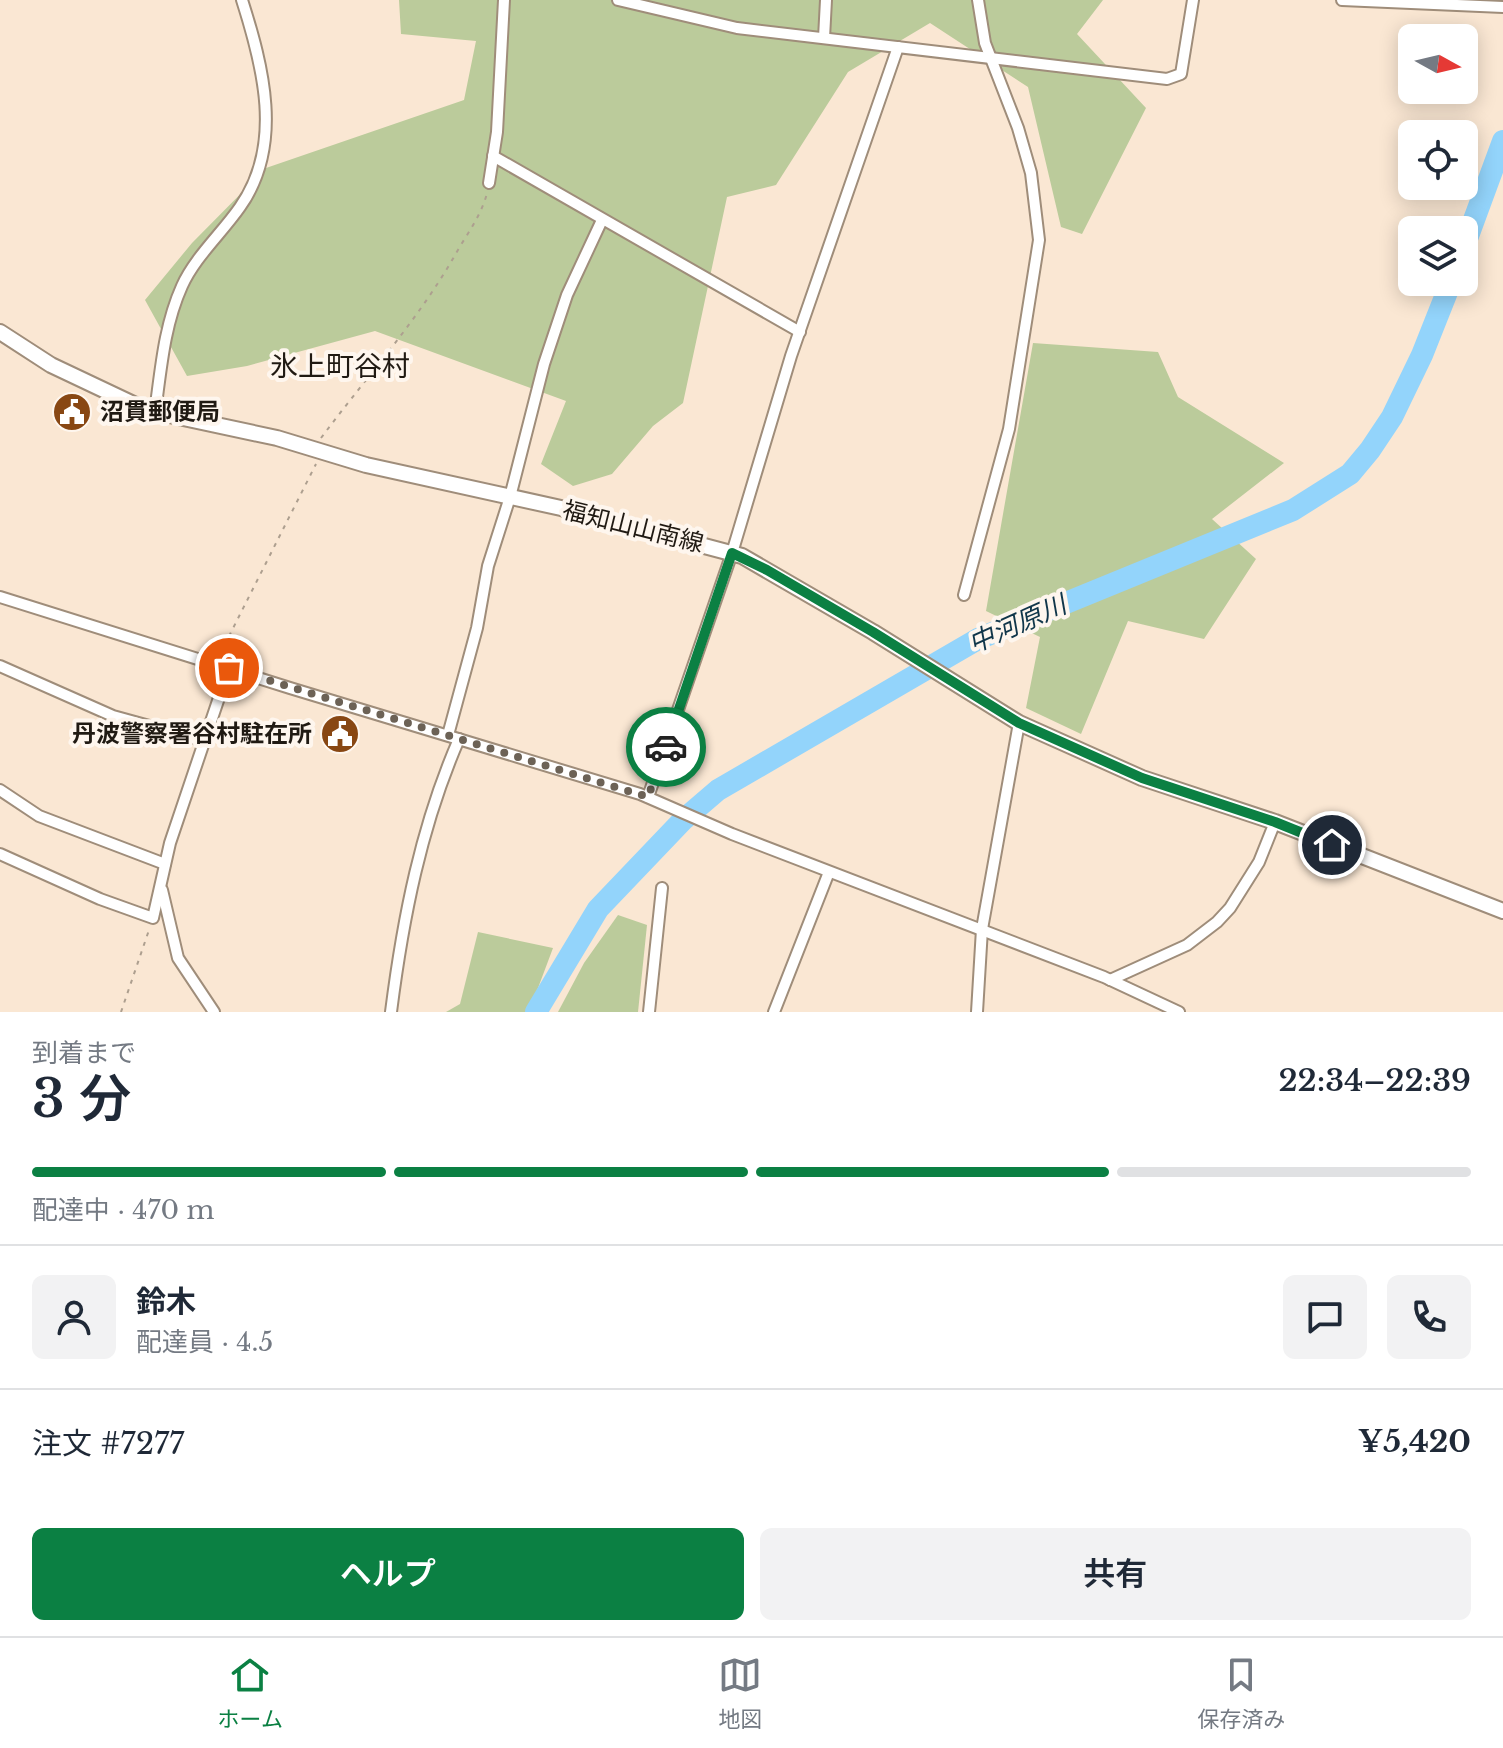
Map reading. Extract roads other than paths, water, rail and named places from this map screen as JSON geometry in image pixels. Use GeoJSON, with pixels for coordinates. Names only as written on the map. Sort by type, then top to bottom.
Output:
{"type":"FeatureCollection","features":[{"type":"Feature","properties":{"kind":"main road","name":"福知山山南線"},"geometry":{"type":"LineString","coordinates":[[0,332],[51,365],[155,412],[277,438],[366,465],[510,497],[732,553],[892,643],[1019,723],[1142,778],[1275,822],[1503,911]]}},
{"type":"Feature","properties":{"kind":"street"},"geometry":{"type":"LineString","coordinates":[[155,412],[165,334],[182,286],[246,199],[258,175],[267,130],[261,70],[253,31],[242,0]]}},
{"type":"Feature","properties":{"kind":"street"},"geometry":{"type":"LineString","coordinates":[[489,183],[504,0]]}},
{"type":"Feature","properties":{"kind":"street"},"geometry":{"type":"LineString","coordinates":[[618,0],[737,28],[1167,79],[1181,74],[1193,0]]}},
{"type":"Feature","properties":{"kind":"street"},"geometry":{"type":"LineString","coordinates":[[824,38],[826,0]]}},
{"type":"Feature","properties":{"kind":"street"},"geometry":{"type":"LineString","coordinates":[[964,595],[1009,429],[1039,240],[1031,173],[1018,128],[985,43],[978,0]]}},
{"type":"Feature","properties":{"kind":"street"},"geometry":{"type":"LineString","coordinates":[[1342,0],[1503,7]]}},
{"type":"Feature","properties":{"kind":"street"},"geometry":{"type":"LineString","coordinates":[[648,797],[732,553],[800,332],[898,47]]}},
{"type":"Feature","properties":{"kind":"street"},"geometry":{"type":"LineString","coordinates":[[493,156],[800,332]]}},
{"type":"Feature","properties":{"kind":"street"},"geometry":{"type":"LineString","coordinates":[[391,1012],[405,915],[428,820],[454,737],[488,566],[510,497],[554,328],[602,220]]}},
{"type":"Feature","properties":{"kind":"street"},"geometry":{"type":"LineString","coordinates":[[0,597],[648,797],[715,827],[1110,980],[1179,1012]]}},
{"type":"Feature","properties":{"kind":"street"},"geometry":{"type":"LineString","coordinates":[[0,666],[113,716],[204,741]]}},
{"type":"Feature","properties":{"kind":"street"},"geometry":{"type":"LineString","coordinates":[[0,854],[100,899],[153,918],[165,864],[229,668]]}},
{"type":"Feature","properties":{"kind":"street"},"geometry":{"type":"LineString","coordinates":[[977,1012],[982,929],[1019,723]]}},
{"type":"Feature","properties":{"kind":"street"},"geometry":{"type":"LineString","coordinates":[[0,790],[39,816],[165,864]]}},
{"type":"Feature","properties":{"kind":"street"},"geometry":{"type":"LineString","coordinates":[[1110,980],[1187,945],[1217,922],[1230,908],[1259,862],[1275,822]]}},
{"type":"Feature","properties":{"kind":"street"},"geometry":{"type":"LineString","coordinates":[[774,1012],[829,872]]}},
{"type":"Feature","properties":{"kind":"street"},"geometry":{"type":"LineString","coordinates":[[161,884],[178,958],[214,1012]]}},
{"type":"Feature","properties":{"kind":"street"},"geometry":{"type":"LineString","coordinates":[[649,1012],[662,888]]}},
{"type":"Feature","properties":{"kind":"waterway","name":"中河原川"},"geometry":{"type":"LineString","coordinates":[[1475,216],[1503,141]]}},
{"type":"Feature","properties":{"kind":"waterway","name":"中河原川"},"geometry":{"type":"LineString","coordinates":[[536,1012],[598,909],[683,820],[718,790],[978,639],[1293,510],[1350,474],[1392,417],[1445,296]]}},
{"type":"Feature","properties":{"kind":"place","name":"沼貫郵便局"},"geometry":{"type":"Point","coordinates":[72,412]}},
{"type":"Feature","properties":{"kind":"place","name":"丹波警察署谷村駐在所"},"geometry":{"type":"Point","coordinates":[340,734]}},
{"type":"Feature","properties":{"kind":"district","name":"氷上町谷村"},"geometry":{"type":"Point","coordinates":[340,366]}}]}
